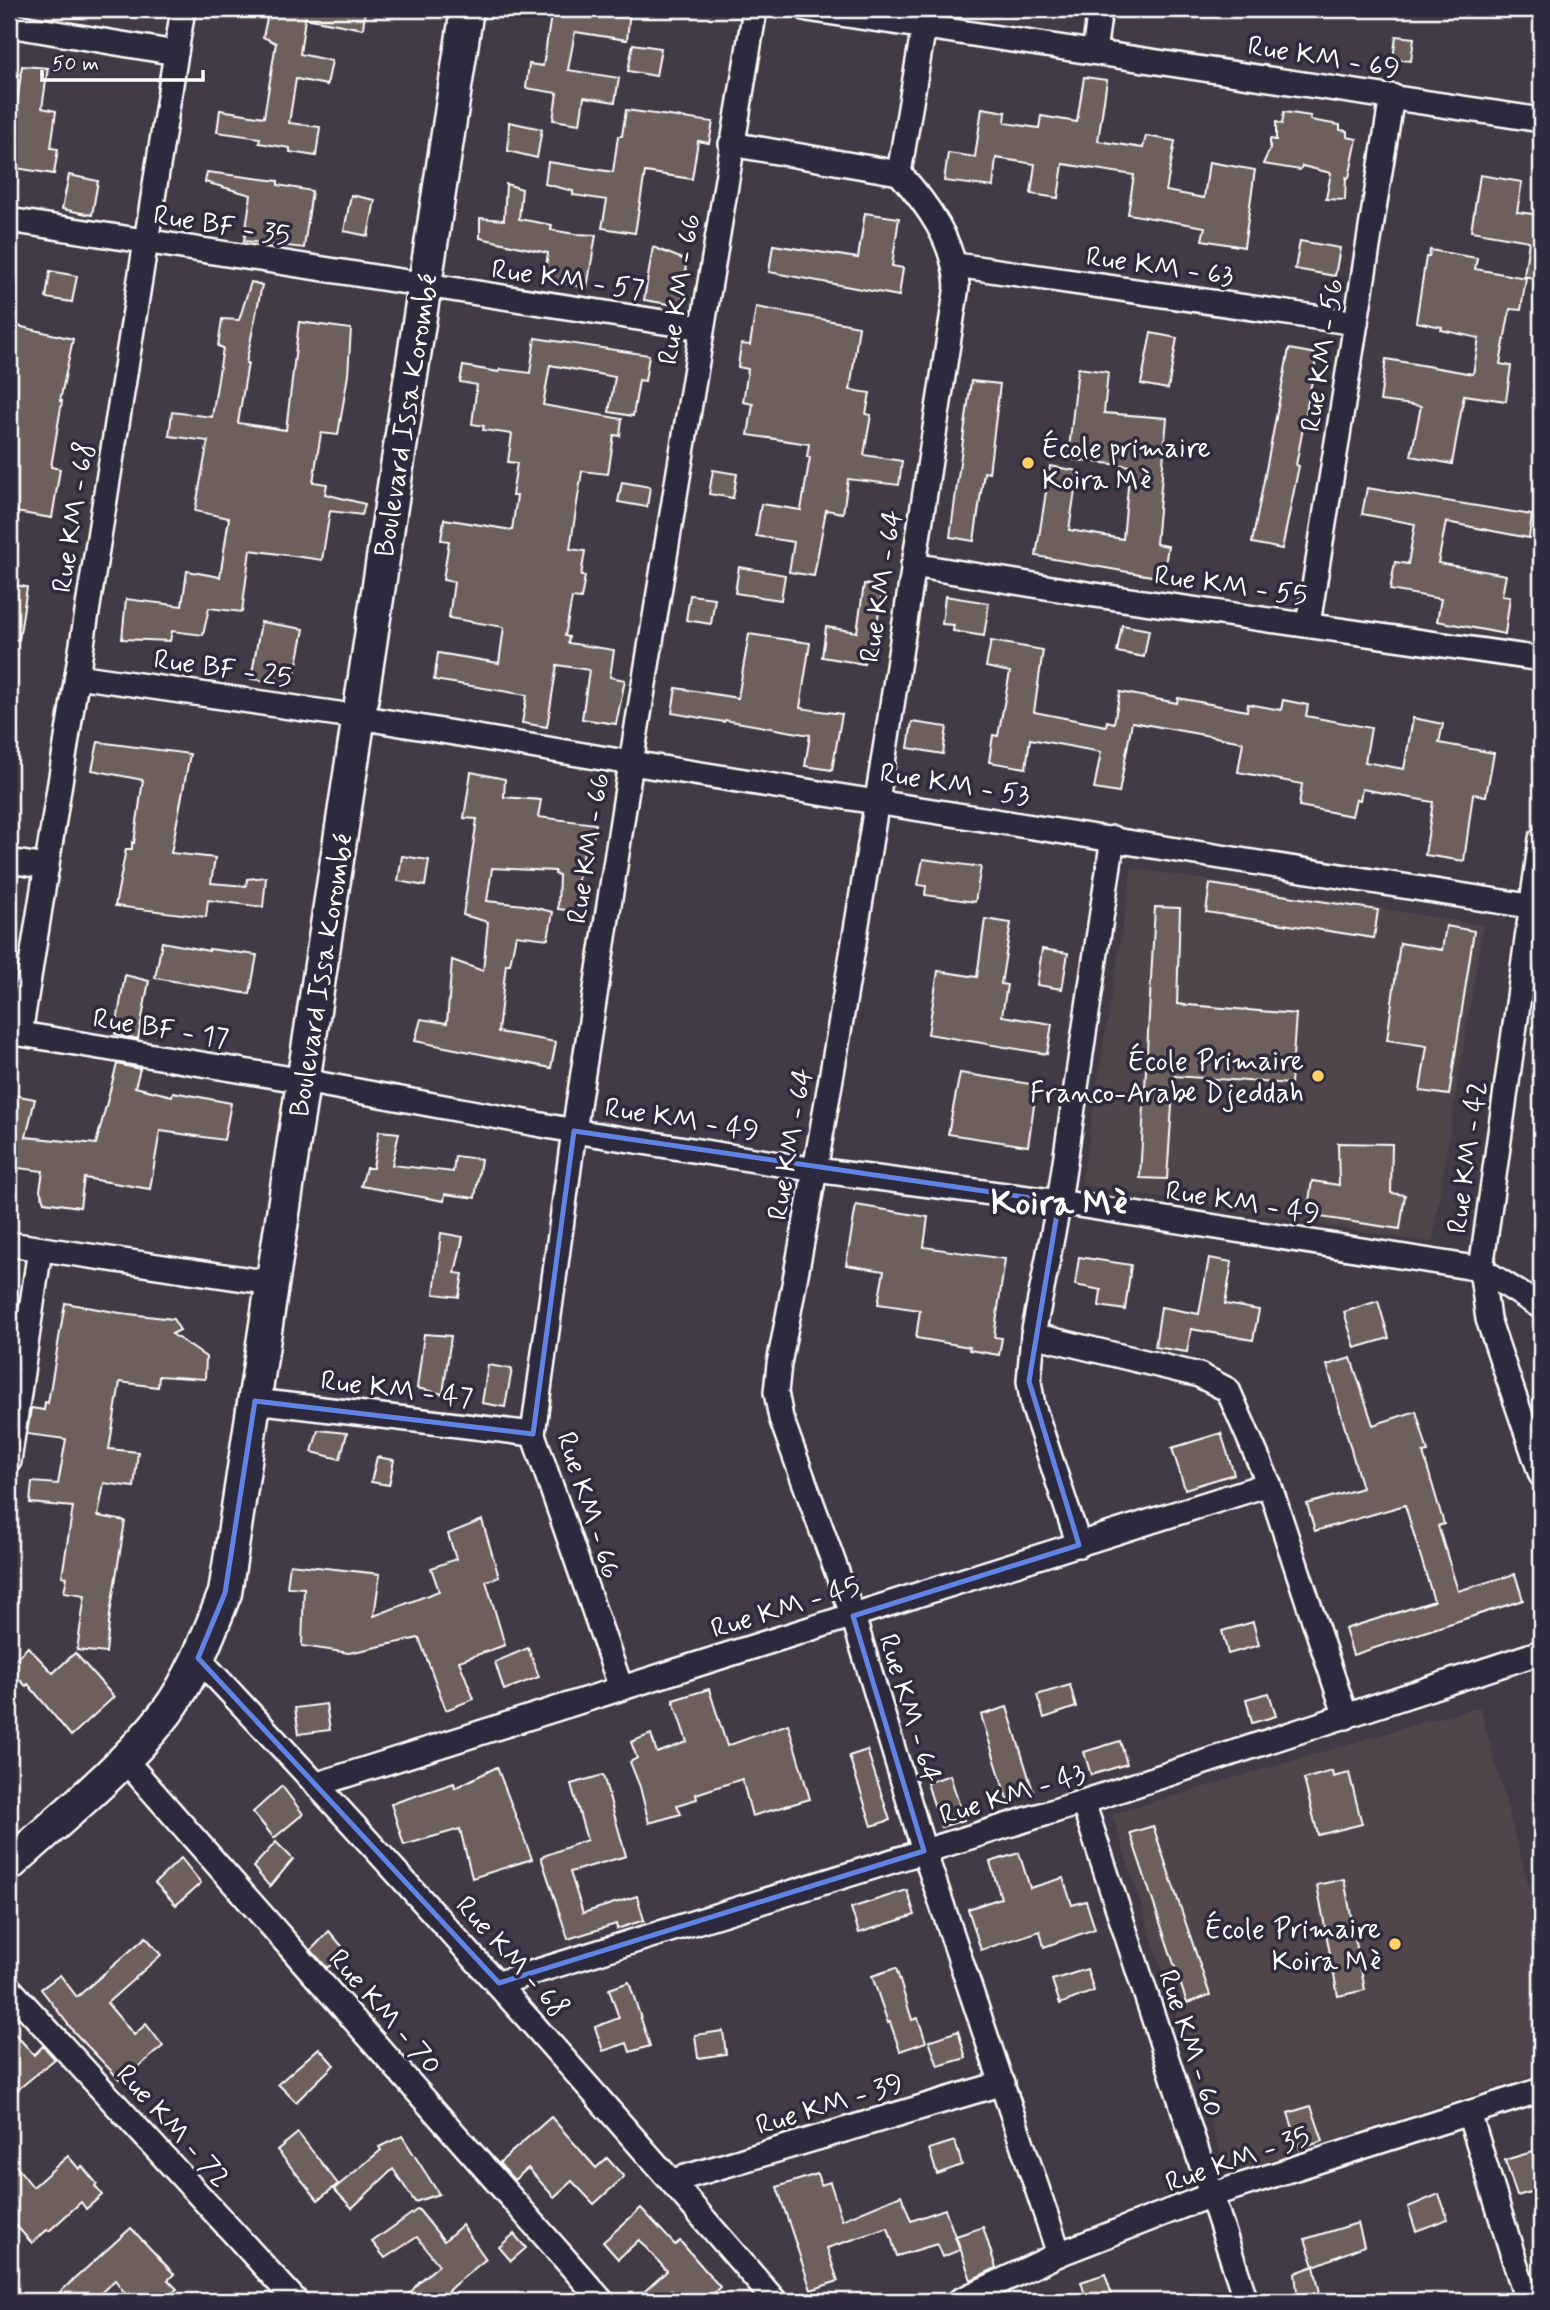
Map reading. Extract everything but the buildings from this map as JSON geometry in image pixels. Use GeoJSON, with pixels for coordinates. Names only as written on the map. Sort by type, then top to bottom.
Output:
{"type":"FeatureCollection","features":[{"type":"Feature","properties":{"kind":"street","name":"Rue KM - 68"},"geometry":{"type":"LineString","coordinates":[[15,1033],[47,867],[183,9]]}},
{"type":"Feature","properties":{"kind":"street","name":"Boulevard Issa Korombé"},"geometry":{"type":"LineString","coordinates":[[9,1865],[125,1760],[168,1711],[198,1658],[225,1593],[467,9]]}},
{"type":"Feature","properties":{"kind":"street","name":"Rue KM - 66"},"geometry":{"type":"LineString","coordinates":[[621,1688],[533,1434],[574,1131],[631,763],[755,9]]}},
{"type":"Feature","properties":{"kind":"street","name":"Rue KM - 69"},"geometry":{"type":"LineString","coordinates":[[807,9],[1541,120]]}},
{"type":"Feature","properties":{"kind":"street"},"geometry":{"type":"LineString","coordinates":[[1094,52],[1100,9]]}},
{"type":"Feature","properties":{"kind":"street"},"geometry":{"type":"LineString","coordinates":[[9,26],[176,53]]}},
{"type":"Feature","properties":{"kind":"street"},"geometry":{"type":"LineString","coordinates":[[731,144],[899,173],[924,26]]}},
{"type":"Feature","properties":{"kind":"street","name":"Rue KM - 56"},"geometry":{"type":"LineString","coordinates":[[1308,624],[1392,96]]}},
{"type":"Feature","properties":{"kind":"street","name":"Rue KM - 64"},"geometry":{"type":"LineString","coordinates":[[899,173],[921,198],[938,224],[956,265],[957,286],[878,801],[776,1392],[781,1418],[853,1616],[924,1852],[1059,2254]]}},
{"type":"Feature","properties":{"kind":"street","name":"Rue BF - 35"},"geometry":{"type":"LineString","coordinates":[[9,220],[425,287]]}},
{"type":"Feature","properties":{"kind":"street","name":"Rue KM - 63"},"geometry":{"type":"LineString","coordinates":[[956,265],[1356,323]]}},
{"type":"Feature","properties":{"kind":"street","name":"Rue KM - 57"},"geometry":{"type":"LineString","coordinates":[[425,287],[702,328]]}},
{"type":"Feature","properties":{"kind":"street","name":"Rue KM - 55"},"geometry":{"type":"LineString","coordinates":[[914,565],[1088,594],[1541,659]]}},
{"type":"Feature","properties":{"kind":"street","name":"Rue BF - 25"},"geometry":{"type":"LineString","coordinates":[[77,676],[359,717]]}},
{"type":"Feature","properties":{"kind":"street","name":"Rue KM - 53"},"geometry":{"type":"LineString","coordinates":[[359,717],[1536,907]]}},
{"type":"Feature","properties":{"kind":"street"},"geometry":{"type":"LineString","coordinates":[[1079,1545],[1033,1406],[1029,1381],[1033,1335],[1059,1202],[1113,838]]}},
{"type":"Feature","properties":{"kind":"street","name":"Rue KM - 42"},"geometry":{"type":"LineString","coordinates":[[1541,839],[1536,907],[1481,1269],[1488,1319],[1541,1475]]}},
{"type":"Feature","properties":{"kind":"street"},"geometry":{"type":"LineString","coordinates":[[9,861],[47,867]]}},
{"type":"Feature","properties":{"kind":"street","name":"Rue BF - 17"},"geometry":{"type":"LineString","coordinates":[[15,1033],[304,1081]]}},
{"type":"Feature","properties":{"kind":"street","name":"Rue KM - 49"},"geometry":{"type":"LineString","coordinates":[[304,1081],[574,1131],[816,1170],[1059,1202],[1481,1269],[1541,1307]]}},
{"type":"Feature","properties":{"kind":"street"},"geometry":{"type":"LineString","coordinates":[[9,1244],[272,1283]]}},
{"type":"Feature","properties":{"kind":"street"},"geometry":{"type":"LineString","coordinates":[[9,1461],[40,1248]]}},
{"type":"Feature","properties":{"kind":"street"},"geometry":{"type":"LineString","coordinates":[[1033,1335],[1199,1376],[1228,1390],[1269,1484],[1346,1717]]}},
{"type":"Feature","properties":{"kind":"street","name":"Rue KM - 47"},"geometry":{"type":"LineString","coordinates":[[254,1401],[533,1434]]}},
{"type":"Feature","properties":{"kind":"street","name":"Rue KM - 45"},"geometry":{"type":"LineString","coordinates":[[318,1784],[1269,1484]]}},
{"type":"Feature","properties":{"kind":"street","name":"Rue KM - 43"},"geometry":{"type":"LineString","coordinates":[[499,1983],[1083,1802],[1541,1652]]}},
{"type":"Feature","properties":{"kind":"street","name":"Rue KM - 68"},"geometry":{"type":"LineString","coordinates":[[198,1658],[318,1784],[499,1983],[775,2301]]}},
{"type":"Feature","properties":{"kind":"street","name":"Rue KM - 70"},"geometry":{"type":"LineString","coordinates":[[125,1760],[601,2301]]}},
{"type":"Feature","properties":{"kind":"street","name":"Rue KM - 60"},"geometry":{"type":"LineString","coordinates":[[1083,1802],[1246,2301]]}},
{"type":"Feature","properties":{"kind":"street","name":"Rue KM - 72"},"geometry":{"type":"LineString","coordinates":[[9,1988],[296,2301]]}},
{"type":"Feature","properties":{"kind":"street","name":"Rue KM - 39"},"geometry":{"type":"LineString","coordinates":[[672,2181],[1003,2082]]}},
{"type":"Feature","properties":{"kind":"street","name":"Rue KM - 35"},"geometry":{"type":"LineString","coordinates":[[959,2301],[1059,2254],[1211,2195],[1541,2090]]}},
{"type":"Feature","properties":{"kind":"street"},"geometry":{"type":"LineString","coordinates":[[1469,2113],[1527,2301]]}},
{"type":"Feature","properties":{"kind":"highlighted area"},"geometry":{"type":"Polygon","coordinates":[[[574,1131],[1059,1202],[1029,1381],[1079,1545],[853,1616],[924,1851],[499,1983],[198,1658],[225,1593],[255,1401],[533,1434],[574,1131]]]}},
{"type":"Feature","properties":{"kind":"shaded area"},"geometry":{"type":"Polygon","coordinates":[[[1132,868],[1483,925],[1432,1243],[1081,1185],[1132,868]]]}},
{"type":"Feature","properties":{"kind":"shaded area"},"geometry":{"type":"Polygon","coordinates":[[[1480,1707],[1541,1931],[1541,2073],[1227,2174],[1112,1814],[1480,1707]]]}},
{"type":"Feature","properties":{"kind":"place","name":"École primaire Koira Mè"},"geometry":{"type":"Point","coordinates":[1028,463]}},
{"type":"Feature","properties":{"kind":"place","name":"École Primaire Franco-Arabe Djeddah"},"geometry":{"type":"Point","coordinates":[1318,1076]}},
{"type":"Feature","properties":{"kind":"place","name":"École Primaire Koira Mè"},"geometry":{"type":"Point","coordinates":[1395,1944]}},
{"type":"Feature","properties":{"kind":"district","name":"Koira Mè"},"geometry":{"type":"Point","coordinates":[1059,1202]}}]}
